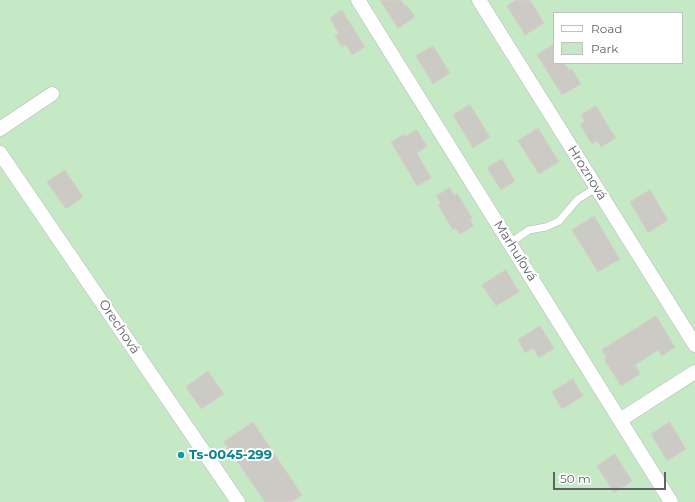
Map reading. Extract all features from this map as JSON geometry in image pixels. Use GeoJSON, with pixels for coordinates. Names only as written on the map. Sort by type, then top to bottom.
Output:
{"type":"FeatureCollection","features":[{"type":"Feature","properties":{"kind":"street","name":"Marhuľová"},"geometry":{"type":"LineString","coordinates":[[358,0],[671,502]]}},
{"type":"Feature","properties":{"kind":"street","name":"Hroznová"},"geometry":{"type":"LineString","coordinates":[[479,0],[695,345]]}},
{"type":"Feature","properties":{"kind":"street"},"geometry":{"type":"LineString","coordinates":[[0,129],[52,94]]}},
{"type":"Feature","properties":{"kind":"street","name":"Orechová"},"geometry":{"type":"LineString","coordinates":[[0,153],[238,502]]}},
{"type":"Feature","properties":{"kind":"street"},"geometry":{"type":"LineString","coordinates":[[620,420],[695,372]]}},
{"type":"Feature","properties":{"kind":"lane"},"geometry":{"type":"LineString","coordinates":[[510,243],[529,230],[546,227],[558,221],[578,199],[596,188]]}},
{"type":"Feature","properties":{"kind":"green space"},"geometry":{"type":"Polygon","coordinates":[[[0,0],[695,0],[695,502],[0,502],[0,0]]]}},
{"type":"Feature","properties":{"kind":"building"},"geometry":{"type":"Polygon","coordinates":[[[380,0],[401,0],[405,6],[407,5],[415,17],[398,28],[380,0]]]}},
{"type":"Feature","properties":{"kind":"building"},"geometry":{"type":"Polygon","coordinates":[[[516,0],[530,0],[544,23],[525,35],[507,6],[516,0]]]}},
{"type":"Feature","properties":{"kind":"building"},"geometry":{"type":"Polygon","coordinates":[[[342,10],[365,47],[352,55],[346,44],[342,47],[335,36],[339,34],[330,18],[342,10]]]}},
{"type":"Feature","properties":{"kind":"building"},"geometry":{"type":"Polygon","coordinates":[[[553,45],[553,64],[565,64],[570,71],[572,69],[581,84],[562,95],[537,55],[553,45]]]}},
{"type":"Feature","properties":{"kind":"building"},"geometry":{"type":"Polygon","coordinates":[[[433,46],[450,73],[433,84],[416,56],[433,46]]]}},
{"type":"Feature","properties":{"kind":"building"},"geometry":{"type":"Polygon","coordinates":[[[470,105],[490,137],[473,148],[453,115],[470,105]]]}},
{"type":"Feature","properties":{"kind":"building"},"geometry":{"type":"Polygon","coordinates":[[[596,106],[616,138],[601,147],[597,141],[592,144],[580,125],[585,121],[581,115],[596,106]]]}},
{"type":"Feature","properties":{"kind":"building"},"geometry":{"type":"Polygon","coordinates":[[[538,128],[559,162],[539,174],[518,141],[538,128]]]}},
{"type":"Feature","properties":{"kind":"building"},"geometry":{"type":"Polygon","coordinates":[[[417,130],[427,146],[417,153],[431,178],[417,186],[391,142],[404,134],[405,136],[417,130]]]}},
{"type":"Feature","properties":{"kind":"building"},"geometry":{"type":"Polygon","coordinates":[[[502,159],[515,181],[501,190],[487,168],[502,159]]]}},
{"type":"Feature","properties":{"kind":"building"},"geometry":{"type":"Polygon","coordinates":[[[65,170],[83,197],[66,209],[47,182],[65,170]]]}},
{"type":"Feature","properties":{"kind":"building"},"geometry":{"type":"Polygon","coordinates":[[[450,188],[454,195],[457,193],[472,218],[470,219],[474,226],[460,234],[456,228],[453,230],[438,205],[441,203],[436,196],[450,188]]]}},
{"type":"Feature","properties":{"kind":"building"},"geometry":{"type":"Polygon","coordinates":[[[650,190],[668,220],[648,233],[630,202],[650,190]]]}},
{"type":"Feature","properties":{"kind":"building"},"geometry":{"type":"Polygon","coordinates":[[[594,216],[620,259],[598,272],[572,230],[594,216]]]}},
{"type":"Feature","properties":{"kind":"building"},"geometry":{"type":"Polygon","coordinates":[[[506,270],[519,292],[496,306],[482,285],[506,270]]]}},
{"type":"Feature","properties":{"kind":"building"},"geometry":{"type":"Polygon","coordinates":[[[656,316],[675,347],[662,356],[658,350],[635,365],[640,374],[621,386],[604,359],[607,358],[602,350],[656,316]]]}},
{"type":"Feature","properties":{"kind":"building"},"geometry":{"type":"Polygon","coordinates":[[[540,326],[554,348],[539,358],[533,348],[525,353],[518,340],[540,326]]]}},
{"type":"Feature","properties":{"kind":"building"},"geometry":{"type":"Polygon","coordinates":[[[208,371],[224,394],[201,409],[186,387],[208,371]]]}},
{"type":"Feature","properties":{"kind":"building"},"geometry":{"type":"Polygon","coordinates":[[[573,379],[583,396],[562,409],[552,392],[573,379]]]}},
{"type":"Feature","properties":{"kind":"building"},"geometry":{"type":"Polygon","coordinates":[[[253,422],[302,495],[292,502],[265,502],[224,442],[253,422]]]}},
{"type":"Feature","properties":{"kind":"building"},"geometry":{"type":"Polygon","coordinates":[[[670,422],[686,449],[667,461],[651,434],[670,422]]]}},
{"type":"Feature","properties":{"kind":"building"},"geometry":{"type":"Polygon","coordinates":[[[615,454],[632,481],[614,493],[597,466],[615,454]]]}},
{"type":"Feature","properties":{"kind":"place","name":"Ts-0045-299"},"geometry":{"type":"Point","coordinates":[181,455]}}]}
